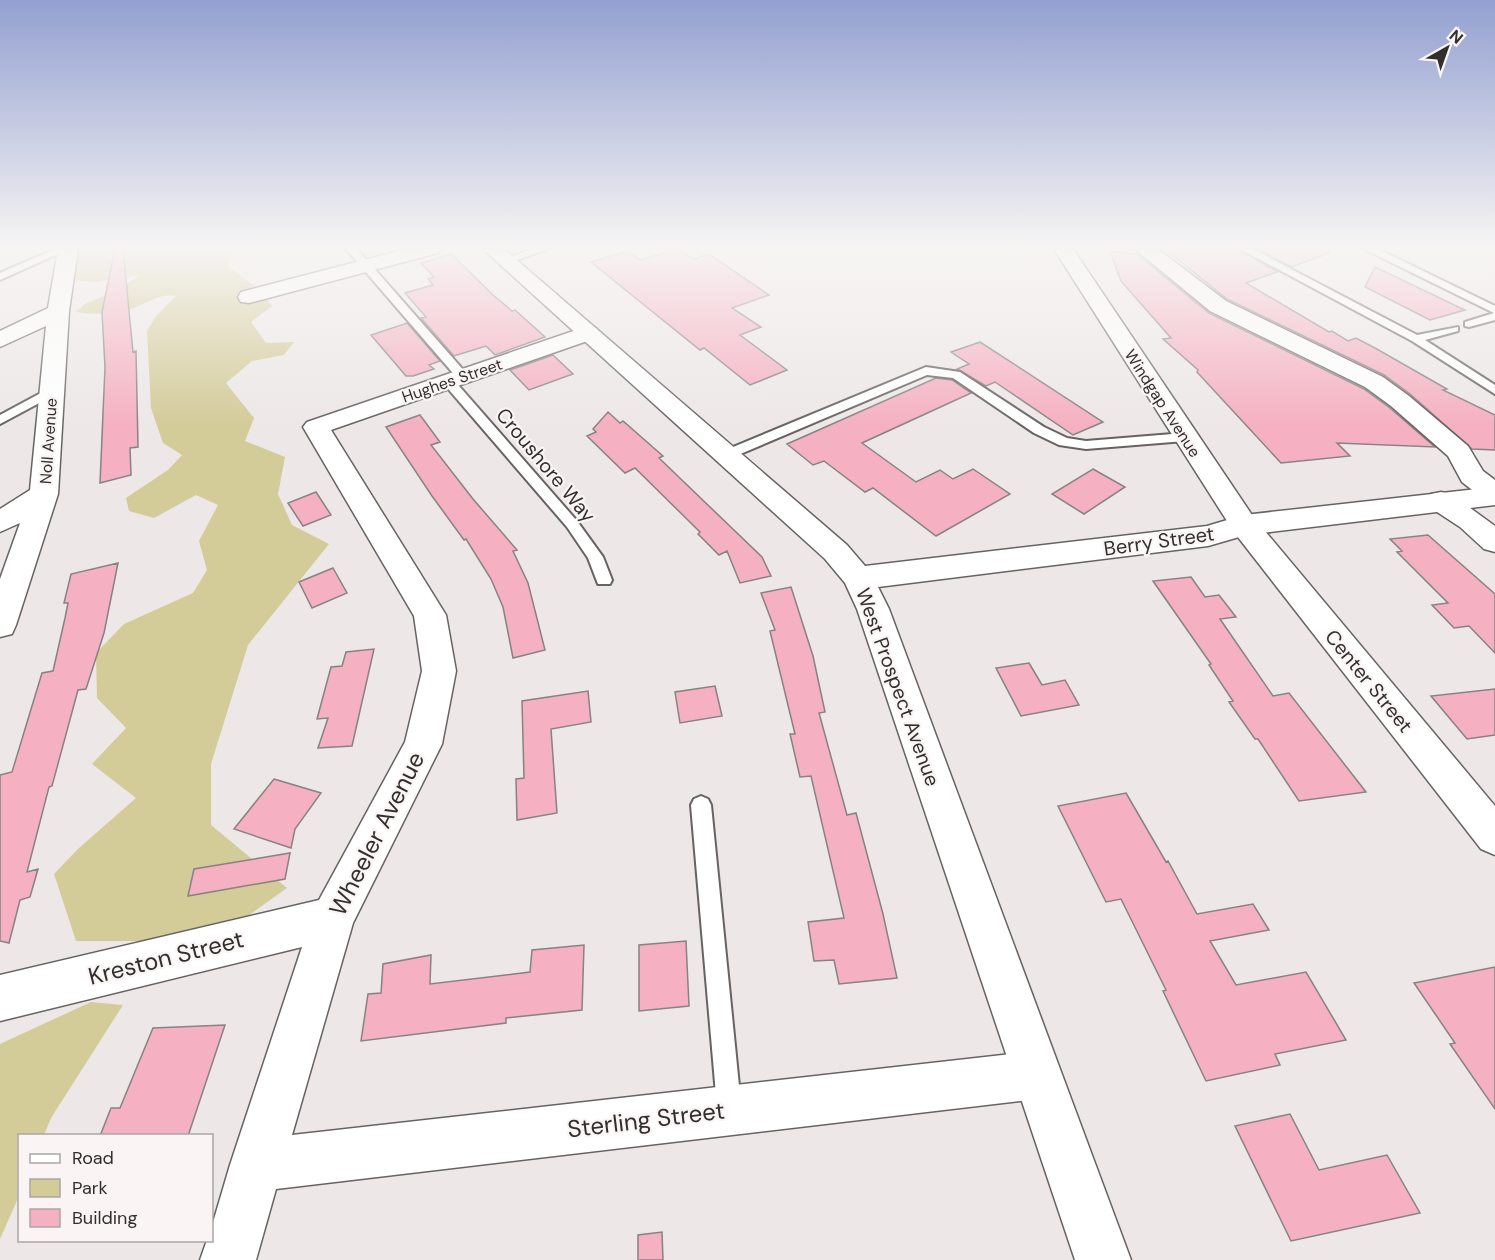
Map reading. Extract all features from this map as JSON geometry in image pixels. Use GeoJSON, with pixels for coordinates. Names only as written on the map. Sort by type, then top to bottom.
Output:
{"type":"FeatureCollection","features":[{"type":"Feature","properties":{"kind":"street","name":"Noll Avenue"},"geometry":{"type":"LineString","coordinates":[[0,626],[44,494],[58,308]]}},
{"type":"Feature","properties":{"kind":"street","name":"West Prospect Avenue"},"geometry":{"type":"LineString","coordinates":[[559,308],[836,552],[858,578],[873,609],[1103,1260]]}},
{"type":"Feature","properties":{"kind":"street","name":"Windgap Avenue"},"geometry":{"type":"LineString","coordinates":[[1101,308],[1244,525]]}},
{"type":"Feature","properties":{"kind":"street"},"geometry":{"type":"LineString","coordinates":[[1222,308],[1374,382],[1400,401],[1459,452],[1472,476],[1495,495]]}},
{"type":"Feature","properties":{"kind":"street"},"geometry":{"type":"LineString","coordinates":[[0,340],[58,311]]}},
{"type":"Feature","properties":{"kind":"street","name":"Hughes Street"},"geometry":{"type":"LineString","coordinates":[[316,427],[588,333]]}},
{"type":"Feature","properties":{"kind":"street","name":"Wheeler Avenue"},"geometry":{"type":"LineString","coordinates":[[228,1260],[333,918],[423,744],[440,671],[430,615],[316,427]]}},
{"type":"Feature","properties":{"kind":"street"},"geometry":{"type":"LineString","coordinates":[[0,522],[44,494]]}},
{"type":"Feature","properties":{"kind":"street","name":"Berry Street"},"geometry":{"type":"LineString","coordinates":[[858,578],[1208,536],[1244,525],[1495,495]]}},
{"type":"Feature","properties":{"kind":"street"},"geometry":{"type":"LineString","coordinates":[[1441,501],[1470,520],[1495,542]]}},
{"type":"Feature","properties":{"kind":"street","name":"Center Street"},"geometry":{"type":"LineString","coordinates":[[1244,525],[1495,836]]}},
{"type":"Feature","properties":{"kind":"street","name":"Kreston Street"},"geometry":{"type":"LineString","coordinates":[[0,998],[333,918]]}},
{"type":"Feature","properties":{"kind":"street","name":"Sterling Street"},"geometry":{"type":"LineString","coordinates":[[256,1166],[1036,1075]]}},
{"type":"Feature","properties":{"kind":"lane","name":"Croushore Way"},"geometry":{"type":"LineString","coordinates":[[398,308],[572,524],[595,557],[604,580]]}},
{"type":"Feature","properties":{"kind":"lane"},"geometry":{"type":"LineString","coordinates":[[1357,308],[1416,339],[1495,390]]}},
{"type":"Feature","properties":{"kind":"lane"},"geometry":{"type":"LineString","coordinates":[[1469,324],[1495,316]]}},
{"type":"Feature","properties":{"kind":"lane"},"geometry":{"type":"LineString","coordinates":[[1416,339],[1454,329]]}},
{"type":"Feature","properties":{"kind":"lane"},"geometry":{"type":"LineString","coordinates":[[726,455],[926,371],[956,375],[1039,430],[1064,442],[1086,445],[1185,436]]}},
{"type":"Feature","properties":{"kind":"lane"},"geometry":{"type":"LineString","coordinates":[[0,420],[52,391]]}},
{"type":"Feature","properties":{"kind":"lane"},"geometry":{"type":"LineString","coordinates":[[701,805],[729,1110]]}},
{"type":"Feature","properties":{"kind":"green space"},"geometry":{"type":"Polygon","coordinates":[[[81,308],[134,308],[115,313],[76,312],[81,308]]]}},
{"type":"Feature","properties":{"kind":"green space"},"geometry":{"type":"Polygon","coordinates":[[[164,308],[270,308],[251,322],[266,343],[294,342],[284,355],[252,361],[226,383],[254,418],[245,441],[285,457],[278,494],[292,525],[329,544],[248,645],[211,764],[211,825],[287,888],[245,918],[140,941],[76,941],[54,874],[79,848],[136,798],[92,764],[126,728],[97,698],[96,653],[124,624],[193,593],[207,570],[199,541],[218,505],[196,495],[154,518],[129,511],[126,498],[168,470],[182,455],[163,443],[151,408],[147,331],[164,308]]]}},
{"type":"Feature","properties":{"kind":"green space"},"geometry":{"type":"Polygon","coordinates":[[[91,1002],[123,1005],[51,1118],[44,1134],[18,1134],[18,1198],[0,1239],[0,1044],[91,1002]]]}},
{"type":"Feature","properties":{"kind":"building"},"geometry":{"type":"Polygon","coordinates":[[[103,308],[129,308],[133,352],[136,351],[138,447],[130,448],[131,475],[100,483],[105,367],[103,308]]]}},
{"type":"Feature","properties":{"kind":"building"},"geometry":{"type":"Polygon","coordinates":[[[418,308],[508,308],[512,311],[515,310],[545,337],[495,355],[486,346],[454,356],[421,318],[426,317],[418,308]]]}},
{"type":"Feature","properties":{"kind":"building"},"geometry":{"type":"Polygon","coordinates":[[[648,308],[733,308],[761,327],[740,335],[787,370],[750,385],[704,348],[700,350],[648,308]]]}},
{"type":"Feature","properties":{"kind":"building"},"geometry":{"type":"Polygon","coordinates":[[[1145,308],[1203,308],[1364,389],[1435,447],[1337,443],[1350,456],[1281,463],[1197,372],[1198,370],[1163,339],[1171,338],[1145,308]]]}},
{"type":"Feature","properties":{"kind":"building"},"geometry":{"type":"Polygon","coordinates":[[[1245,308],[1288,308],[1348,341],[1356,338],[1447,389],[1443,390],[1495,415],[1495,450],[1472,449],[1410,394],[1384,375],[1245,308]]]}},
{"type":"Feature","properties":{"kind":"building"},"geometry":{"type":"Polygon","coordinates":[[[1406,308],[1460,308],[1465,310],[1430,320],[1406,308]]]}},
{"type":"Feature","properties":{"kind":"building"},"geometry":{"type":"Polygon","coordinates":[[[407,323],[440,361],[429,365],[434,369],[413,376],[406,376],[371,335],[407,323]]]}},
{"type":"Feature","properties":{"kind":"building"},"geometry":{"type":"Polygon","coordinates":[[[980,342],[1103,422],[1073,435],[995,382],[986,386],[957,369],[969,364],[951,352],[980,342]]]}},
{"type":"Feature","properties":{"kind":"building"},"geometry":{"type":"Polygon","coordinates":[[[553,355],[573,374],[529,390],[510,370],[553,355]]]}},
{"type":"Feature","properties":{"kind":"building"},"geometry":{"type":"Polygon","coordinates":[[[936,378],[952,380],[971,393],[862,443],[916,482],[940,470],[953,479],[973,469],[1010,494],[936,536],[873,488],[865,492],[824,461],[813,465],[787,444],[936,378]]]}},
{"type":"Feature","properties":{"kind":"building"},"geometry":{"type":"Polygon","coordinates":[[[608,412],[620,423],[623,421],[663,456],[659,458],[762,557],[771,576],[740,583],[727,551],[719,555],[698,534],[700,532],[635,468],[625,473],[587,436],[596,432],[593,429],[608,412]]]}},
{"type":"Feature","properties":{"kind":"building"},"geometry":{"type":"Polygon","coordinates":[[[420,415],[440,442],[431,445],[517,550],[513,551],[528,583],[545,650],[513,658],[503,607],[491,579],[466,539],[464,540],[432,496],[386,427],[420,415]]]}},
{"type":"Feature","properties":{"kind":"building"},"geometry":{"type":"Polygon","coordinates":[[[1093,469],[1125,487],[1084,514],[1052,494],[1093,469]]]}},
{"type":"Feature","properties":{"kind":"building"},"geometry":{"type":"Polygon","coordinates":[[[316,492],[331,515],[303,526],[288,503],[316,492]]]}},
{"type":"Feature","properties":{"kind":"building"},"geometry":{"type":"Polygon","coordinates":[[[1428,535],[1495,594],[1495,653],[1469,626],[1454,628],[1432,605],[1448,603],[1397,552],[1402,551],[1390,539],[1428,535]]]}},
{"type":"Feature","properties":{"kind":"building"},"geometry":{"type":"Polygon","coordinates":[[[118,563],[104,633],[86,689],[78,690],[52,786],[49,787],[27,872],[38,869],[30,897],[20,900],[9,943],[0,941],[0,775],[12,772],[42,673],[53,671],[68,603],[64,603],[71,574],[118,563]]]}},
{"type":"Feature","properties":{"kind":"building"},"geometry":{"type":"Polygon","coordinates":[[[333,568],[347,593],[312,608],[299,582],[333,568]]]}},
{"type":"Feature","properties":{"kind":"building"},"geometry":{"type":"Polygon","coordinates":[[[1191,577],[1205,597],[1219,595],[1236,617],[1220,619],[1273,696],[1289,693],[1366,792],[1299,801],[1258,739],[1255,739],[1229,702],[1233,701],[1209,665],[1211,664],[1153,581],[1191,577]]]}},
{"type":"Feature","properties":{"kind":"building"},"geometry":{"type":"Polygon","coordinates":[[[791,587],[813,656],[825,712],[819,713],[847,815],[856,813],[883,914],[897,978],[839,984],[834,960],[814,961],[808,922],[844,918],[811,776],[800,777],[790,734],[795,734],[770,631],[775,630],[761,593],[791,587]]]}},
{"type":"Feature","properties":{"kind":"building"},"geometry":{"type":"Polygon","coordinates":[[[374,649],[352,746],[318,748],[328,718],[317,719],[331,667],[342,666],[346,652],[374,649]]]}},
{"type":"Feature","properties":{"kind":"building"},"geometry":{"type":"Polygon","coordinates":[[[1029,663],[1042,685],[1065,680],[1079,705],[1021,716],[996,668],[1029,663]]]}},
{"type":"Feature","properties":{"kind":"building"},"geometry":{"type":"Polygon","coordinates":[[[715,686],[722,716],[680,723],[675,692],[715,686]]]}},
{"type":"Feature","properties":{"kind":"building"},"geometry":{"type":"Polygon","coordinates":[[[1495,689],[1495,735],[1467,739],[1431,696],[1495,689]]]}},
{"type":"Feature","properties":{"kind":"building"},"geometry":{"type":"Polygon","coordinates":[[[588,691],[591,722],[551,729],[557,813],[517,820],[516,779],[524,778],[522,701],[588,691]]]}},
{"type":"Feature","properties":{"kind":"building"},"geometry":{"type":"Polygon","coordinates":[[[274,779],[321,793],[295,829],[291,848],[234,829],[274,779]]]}},
{"type":"Feature","properties":{"kind":"building"},"geometry":{"type":"Polygon","coordinates":[[[1126,793],[1166,862],[1168,861],[1197,914],[1253,904],[1269,930],[1210,941],[1236,985],[1306,972],[1346,1040],[1275,1054],[1280,1065],[1206,1081],[1163,991],[1166,990],[1121,899],[1106,902],[1058,806],[1126,793]]]}},
{"type":"Feature","properties":{"kind":"building"},"geometry":{"type":"Polygon","coordinates":[[[290,853],[285,879],[188,896],[194,869],[290,853]]]}},
{"type":"Feature","properties":{"kind":"building"},"geometry":{"type":"Polygon","coordinates":[[[686,941],[689,1006],[639,1011],[639,945],[686,941]]]}},
{"type":"Feature","properties":{"kind":"building"},"geometry":{"type":"Polygon","coordinates":[[[584,945],[582,1010],[506,1018],[506,1023],[361,1041],[368,994],[381,993],[383,964],[431,955],[430,984],[530,972],[532,950],[584,945]]]}},
{"type":"Feature","properties":{"kind":"building"},"geometry":{"type":"Polygon","coordinates":[[[1495,967],[1495,1109],[1450,1044],[1455,1043],[1414,983],[1495,967]]]}},
{"type":"Feature","properties":{"kind":"building"},"geometry":{"type":"Polygon","coordinates":[[[225,1025],[189,1134],[101,1134],[111,1108],[120,1108],[153,1028],[225,1025]]]}},
{"type":"Feature","properties":{"kind":"building"},"geometry":{"type":"Polygon","coordinates":[[[1290,1114],[1319,1170],[1387,1155],[1420,1213],[1291,1241],[1235,1126],[1290,1114]]]}},
{"type":"Feature","properties":{"kind":"building"},"geometry":{"type":"Polygon","coordinates":[[[662,1232],[663,1260],[638,1260],[638,1235],[662,1232]]]}}]}
